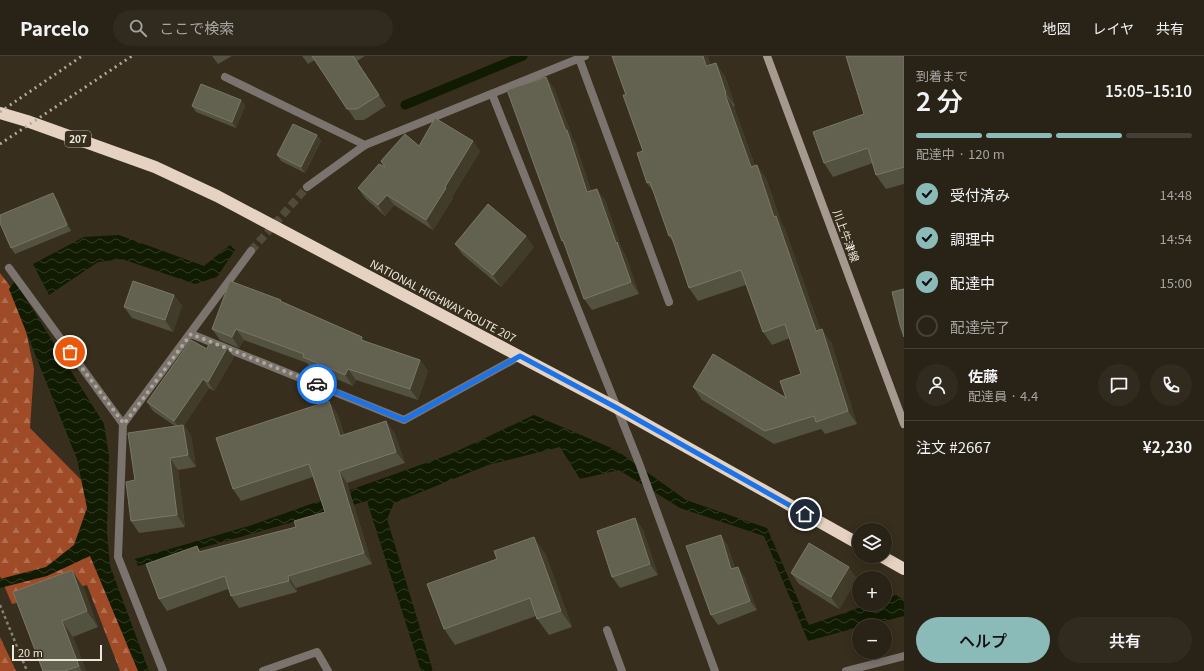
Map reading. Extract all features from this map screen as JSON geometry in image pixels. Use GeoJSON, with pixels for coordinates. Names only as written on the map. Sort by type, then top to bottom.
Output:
{"type":"FeatureCollection","features":[{"type":"Feature","properties":{"kind":"highway","name":"NATIONAL HIGHWAY ROUTE 207"},"geometry":{"type":"LineString","coordinates":[[0,113],[28,121],[156,167],[217,196],[617,408],[852,540]]}},
{"type":"Feature","properties":{"kind":"highway"},"geometry":{"type":"LineString","coordinates":[[892,562],[904,569]]}},
{"type":"Feature","properties":{"kind":"main road","name":"川上牛津線"},"geometry":{"type":"LineString","coordinates":[[768,56],[904,424]]}},
{"type":"Feature","properties":{"kind":"street"},"geometry":{"type":"LineString","coordinates":[[307,187],[365,145],[582,57],[668,302]]}},
{"type":"Feature","properties":{"kind":"street"},"geometry":{"type":"LineString","coordinates":[[225,77],[365,145]]}},
{"type":"Feature","properties":{"kind":"street"},"geometry":{"type":"LineString","coordinates":[[492,94],[639,463],[715,671]]}},
{"type":"Feature","properties":{"kind":"street"},"geometry":{"type":"LineString","coordinates":[[163,671],[118,558],[124,424],[251,252]]}},
{"type":"Feature","properties":{"kind":"street"},"geometry":{"type":"LineString","coordinates":[[9,268],[124,424]]}},
{"type":"Feature","properties":{"kind":"street"},"geometry":{"type":"LineString","coordinates":[[191,334],[404,420],[520,356]]}},
{"type":"Feature","properties":{"kind":"street"},"geometry":{"type":"LineString","coordinates":[[607,630],[622,671]]}},
{"type":"Feature","properties":{"kind":"street"},"geometry":{"type":"LineString","coordinates":[[263,671],[317,652],[328,671]]}},
{"type":"Feature","properties":{"kind":"street"},"geometry":{"type":"LineString","coordinates":[[846,671],[904,656]]}},
{"type":"Feature","properties":{"kind":"path"},"geometry":{"type":"LineString","coordinates":[[0,605],[27,671]]}},
{"type":"Feature","properties":{"kind":"green space"},"geometry":{"type":"Polygon","coordinates":[[[0,273],[19,298],[34,369],[30,428],[92,491],[100,554],[144,671],[120,671],[87,585],[12,604],[0,576],[0,273]]]}},
{"type":"Feature","properties":{"kind":"green space"},"geometry":{"type":"Polygon","coordinates":[[[0,637],[16,671],[0,671],[0,637]]]}},
{"type":"Feature","properties":{"kind":"water"},"geometry":{"type":"Polygon","coordinates":[[[119,235],[204,266],[230,245],[235,250],[217,277],[195,284],[122,259],[98,262],[49,295],[33,264],[84,237],[119,235]]]}},
{"type":"Feature","properties":{"kind":"water"},"geometry":{"type":"Polygon","coordinates":[[[15,281],[104,424],[109,456],[107,531],[110,566],[149,671],[138,671],[90,556],[47,576],[0,588],[0,579],[46,567],[74,545],[87,508],[77,459],[9,289],[15,281]]]}},
{"type":"Feature","properties":{"kind":"water"},"geometry":{"type":"Polygon","coordinates":[[[534,415],[616,450],[686,500],[767,528],[809,625],[852,610],[892,611],[892,596],[896,595],[904,600],[904,616],[892,619],[852,619],[852,629],[808,641],[764,536],[680,508],[619,470],[580,479],[560,447],[488,465],[394,503],[387,519],[433,671],[421,671],[367,501],[138,566],[135,559],[252,525],[451,454],[534,415]]]}},
{"type":"Feature","properties":{"kind":"building"},"geometry":{"type":"Polygon","coordinates":[[[312,56],[353,56],[379,95],[357,109],[347,109],[312,56]]]}},
{"type":"Feature","properties":{"kind":"building"},"geometry":{"type":"Polygon","coordinates":[[[612,56],[703,56],[706,66],[716,63],[726,93],[725,94],[751,167],[757,165],[774,217],[776,216],[816,331],[822,329],[848,411],[816,422],[814,416],[765,431],[693,387],[713,354],[786,398],[780,381],[801,374],[785,324],[763,332],[741,270],[689,288],[671,235],[669,236],[650,182],[647,183],[637,153],[643,151],[623,95],[626,95],[612,56]]]}},
{"type":"Feature","properties":{"kind":"building"},"geometry":{"type":"Polygon","coordinates":[[[846,56],[904,56],[904,167],[876,175],[868,148],[824,163],[813,132],[864,114],[846,56]]]}},
{"type":"Feature","properties":{"kind":"building"},"geometry":{"type":"Polygon","coordinates":[[[546,77],[566,131],[567,130],[587,192],[597,189],[631,282],[584,299],[507,90],[546,77]]]}},
{"type":"Feature","properties":{"kind":"building"},"geometry":{"type":"Polygon","coordinates":[[[201,84],[241,100],[232,122],[192,106],[201,84]]]}},
{"type":"Feature","properties":{"kind":"building"},"geometry":{"type":"Polygon","coordinates":[[[435,118],[473,141],[426,220],[387,195],[378,205],[358,188],[379,164],[385,167],[381,161],[405,134],[419,146],[435,118]]]}},
{"type":"Feature","properties":{"kind":"building"},"geometry":{"type":"Polygon","coordinates":[[[293,124],[317,135],[301,167],[277,155],[293,124]]]}},
{"type":"Feature","properties":{"kind":"building"},"geometry":{"type":"Polygon","coordinates":[[[53,193],[67,225],[11,248],[0,223],[0,215],[53,193]]]}},
{"type":"Feature","properties":{"kind":"building"},"geometry":{"type":"Polygon","coordinates":[[[488,204],[526,236],[493,275],[455,244],[488,204]]]}},
{"type":"Feature","properties":{"kind":"building"},"geometry":{"type":"Polygon","coordinates":[[[133,281],[174,295],[165,320],[124,307],[133,281]]]}},
{"type":"Feature","properties":{"kind":"building"},"geometry":{"type":"Polygon","coordinates":[[[230,281],[281,300],[280,301],[362,337],[361,340],[420,360],[410,389],[348,369],[345,375],[303,357],[304,354],[236,329],[232,337],[212,329],[230,281]]]}},
{"type":"Feature","properties":{"kind":"building"},"geometry":{"type":"Polygon","coordinates":[[[904,289],[904,337],[892,292],[904,289]]]}},
{"type":"Feature","properties":{"kind":"building"},"geometry":{"type":"Polygon","coordinates":[[[191,340],[207,349],[210,341],[227,348],[208,382],[203,379],[174,421],[147,402],[191,340]]]}},
{"type":"Feature","properties":{"kind":"building"},"geometry":{"type":"Polygon","coordinates":[[[329,401],[340,436],[386,421],[396,452],[339,471],[364,553],[288,576],[289,581],[231,596],[225,576],[159,599],[146,564],[197,546],[199,552],[296,527],[294,521],[325,512],[309,464],[233,489],[216,438],[329,401]]]}},
{"type":"Feature","properties":{"kind":"building"},"geometry":{"type":"Polygon","coordinates":[[[183,425],[188,455],[170,458],[177,515],[131,521],[126,482],[135,480],[128,433],[183,425]]]}},
{"type":"Feature","properties":{"kind":"building"},"geometry":{"type":"Polygon","coordinates":[[[635,518],[650,564],[612,577],[597,531],[635,518]]]}},
{"type":"Feature","properties":{"kind":"building"},"geometry":{"type":"Polygon","coordinates":[[[721,535],[731,569],[738,567],[750,601],[711,615],[686,546],[721,535]]]}},
{"type":"Feature","properties":{"kind":"building"},"geometry":{"type":"Polygon","coordinates":[[[534,537],[561,611],[537,619],[530,598],[444,629],[427,584],[497,559],[494,551],[534,537]]]}},
{"type":"Feature","properties":{"kind":"building"},"geometry":{"type":"Polygon","coordinates":[[[809,543],[849,567],[831,597],[791,573],[809,543]]]}},
{"type":"Feature","properties":{"kind":"building"},"geometry":{"type":"Polygon","coordinates":[[[72,570],[87,611],[62,621],[79,666],[64,671],[43,671],[13,592],[72,570]]]}},
{"type":"Feature","properties":{"kind":"waterway"},"geometry":{"type":"LineString","coordinates":[[405,105],[523,56]]}},
{"type":"Feature","properties":{"kind":"tunnel"},"geometry":{"type":"LineString","coordinates":[[251,251],[307,187]]}},
{"type":"Feature","properties":{"kind":"railway"},"geometry":{"type":"LineString","coordinates":[[0,112],[82,56]]}},
{"type":"Feature","properties":{"kind":"railway"},"geometry":{"type":"LineString","coordinates":[[0,144],[132,56]]}},
{"type":"Feature","properties":{"kind":"way so far"},"geometry":{"type":"LineString","coordinates":[[70,352],[124,424],[191,334],[317,384]]}},
{"type":"Feature","properties":{"kind":"route"},"geometry":{"type":"LineString","coordinates":[[317,384],[404,420],[520,356],[617,408],[805,514]]}}]}
